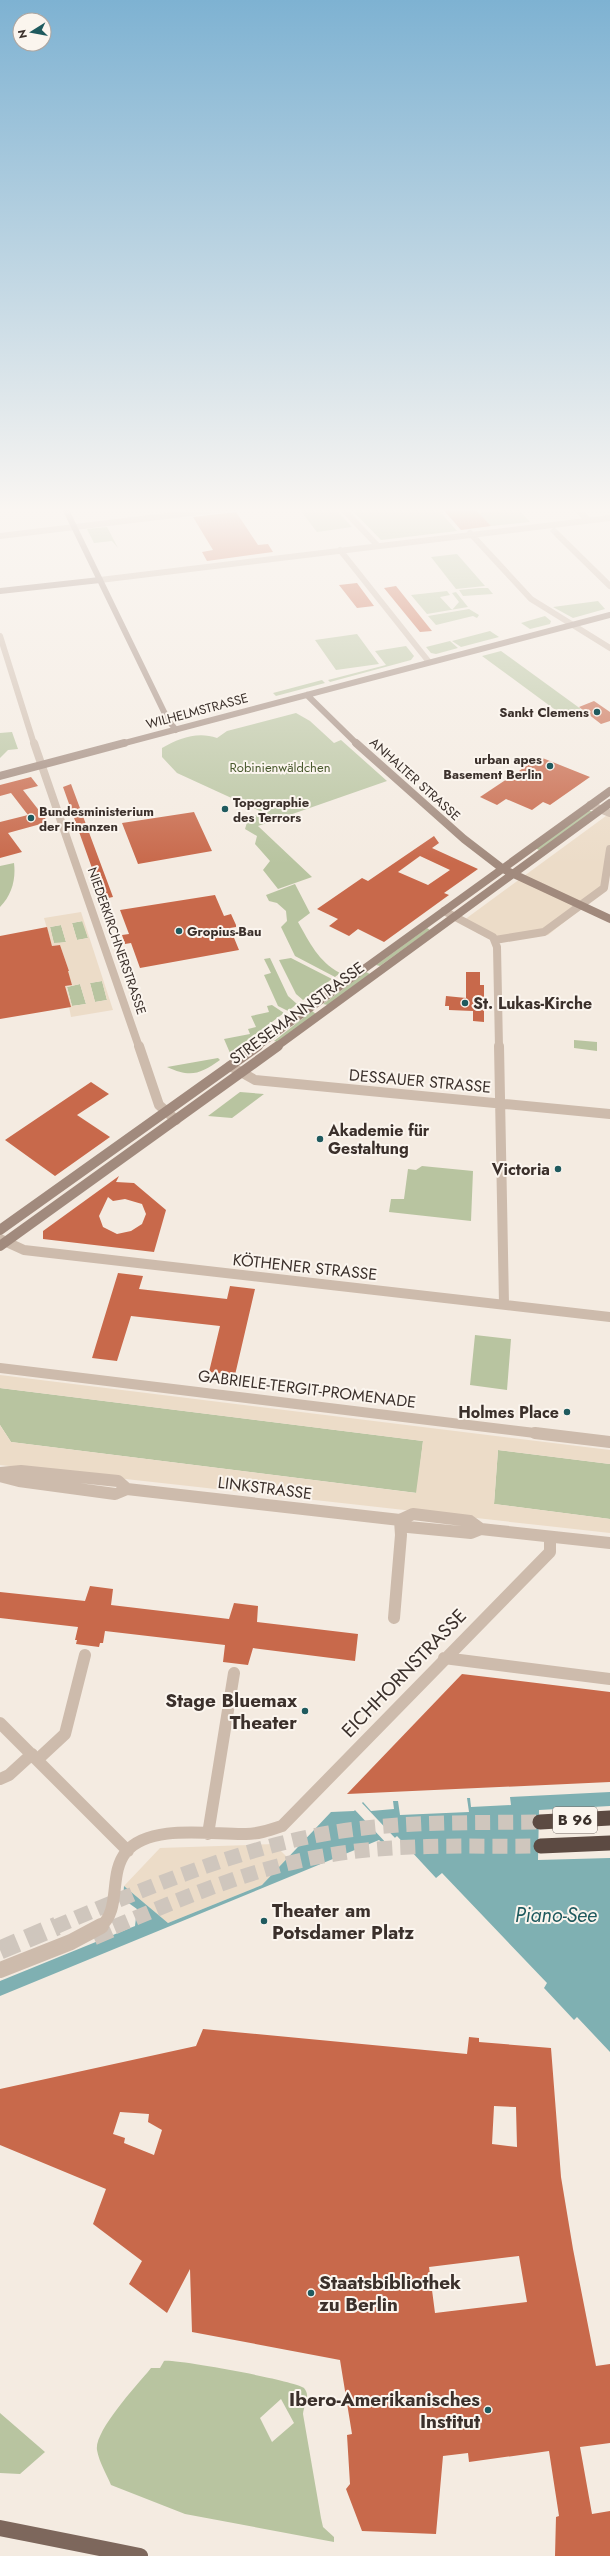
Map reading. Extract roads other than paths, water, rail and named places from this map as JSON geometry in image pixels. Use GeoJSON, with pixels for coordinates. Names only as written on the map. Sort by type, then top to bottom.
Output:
{"type":"FeatureCollection","features":[{"type":"Feature","properties":{"kind":"highway","name":"B 96"},"geometry":{"type":"LineString","coordinates":[[540,1822],[610,1818]]}},
{"type":"Feature","properties":{"kind":"highway","name":"B 96"},"geometry":{"type":"LineString","coordinates":[[541,1846],[610,1843]]}},
{"type":"Feature","properties":{"kind":"main road"},"geometry":{"type":"LineString","coordinates":[[122,625],[168,720],[176,730]]}},
{"type":"Feature","properties":{"kind":"main road","name":"WILHELMSTRASSE"},"geometry":{"type":"LineString","coordinates":[[0,776],[571,625]]}},
{"type":"Feature","properties":{"kind":"main road","name":"ANHALTER STRASSE"},"geometry":{"type":"LineString","coordinates":[[307,695],[337,726],[455,831],[503,869],[610,919]]}},
{"type":"Feature","properties":{"kind":"main road","name":"STRESEMANNSTRASSE"},"geometry":{"type":"LineString","coordinates":[[0,1230],[265,1042],[610,791]]}},
{"type":"Feature","properties":{"kind":"main road","name":"STRESEMANNSTRASSE"},"geometry":{"type":"LineString","coordinates":[[2,1242],[242,1073],[610,803]]}},
{"type":"Feature","properties":{"kind":"main road"},"geometry":{"type":"LineString","coordinates":[[426,924],[437,929]]}},
{"type":"Feature","properties":{"kind":"main road"},"geometry":{"type":"LineString","coordinates":[[368,966],[379,972]]}},
{"type":"Feature","properties":{"kind":"main road"},"geometry":{"type":"LineString","coordinates":[[314,1005],[325,1011]]}},
{"type":"Feature","properties":{"kind":"main road"},"geometry":{"type":"LineString","coordinates":[[265,1042],[276,1048]]}},
{"type":"Feature","properties":{"kind":"main road"},"geometry":{"type":"LineString","coordinates":[[38,1203],[49,1210]]}},
{"type":"Feature","properties":{"kind":"main road"},"geometry":{"type":"LineString","coordinates":[[0,2528],[140,2556]]}},
{"type":"Feature","properties":{"kind":"street"},"geometry":{"type":"LineString","coordinates":[[400,625],[429,662]]}},
{"type":"Feature","properties":{"kind":"street"},"geometry":{"type":"LineString","coordinates":[[572,625],[610,648]]}},
{"type":"Feature","properties":{"kind":"street","name":"NIEDERKIRCHNERSTRASSE"},"geometry":{"type":"LineString","coordinates":[[0,636],[42,765],[159,1105],[166,1113],[176,1120]]}},
{"type":"Feature","properties":{"kind":"street"},"geometry":{"type":"LineString","coordinates":[[590,805],[610,813]]}},
{"type":"Feature","properties":{"kind":"street"},"geometry":{"type":"LineString","coordinates":[[495,940],[542,932],[582,906],[604,888],[610,849]]}},
{"type":"Feature","properties":{"kind":"street"},"geometry":{"type":"LineString","coordinates":[[444,911],[484,931],[495,940],[497,947],[504,1304]]}},
{"type":"Feature","properties":{"kind":"street","name":"DESSAUER STRASSE"},"geometry":{"type":"LineString","coordinates":[[230,1066],[255,1080],[610,1114]]}},
{"type":"Feature","properties":{"kind":"street","name":"KÖTHENER STRASSE"},"geometry":{"type":"LineString","coordinates":[[2,1242],[24,1250],[610,1317]]}},
{"type":"Feature","properties":{"kind":"street","name":"GABRIELE-TERGIT-PROMENADE"},"geometry":{"type":"LineString","coordinates":[[0,1368],[610,1442]]}},
{"type":"Feature","properties":{"kind":"street","name":"LINKSTRASSE"},"geometry":{"type":"LineString","coordinates":[[0,1474],[19,1481],[115,1494],[127,1488],[400,1520],[412,1527],[471,1533],[481,1529],[610,1543]]}},
{"type":"Feature","properties":{"kind":"street"},"geometry":{"type":"LineString","coordinates":[[394,1618],[401,1535],[400,1520]]}},
{"type":"Feature","properties":{"kind":"street","name":"EICHHORNSTRASSE"},"geometry":{"type":"LineString","coordinates":[[208,1834],[258,1832],[275,1829],[290,1819],[444,1658],[550,1552],[550,1536]]}},
{"type":"Feature","properties":{"kind":"street"},"geometry":{"type":"LineString","coordinates":[[0,1779],[9,1775],[66,1734],[85,1655]]}},
{"type":"Feature","properties":{"kind":"street"},"geometry":{"type":"LineString","coordinates":[[444,1658],[610,1679]]}},
{"type":"Feature","properties":{"kind":"street"},"geometry":{"type":"LineString","coordinates":[[0,1970],[83,1937],[102,1926],[110,1915],[115,1873],[128,1851],[138,1842],[155,1836],[208,1834],[234,1673]]}},
{"type":"Feature","properties":{"kind":"street"},"geometry":{"type":"LineString","coordinates":[[0,1723],[128,1851]]}},
{"type":"Feature","properties":{"kind":"water","name":"Piano-See"},"geometry":{"type":"Polygon","coordinates":[[[610,1792],[610,1806],[539,1810],[538,1860],[610,1858],[610,2052],[577,2017],[574,2020],[544,1988],[547,1983],[442,1873],[436,1878],[397,1836],[386,1846],[379,1840],[0,1996],[0,1981],[135,1926],[137,1909],[123,1899],[124,1886],[168,1923],[262,1885],[331,1812],[354,1811],[363,1802],[371,1811],[394,1809],[393,1801],[398,1801],[400,1815],[469,1812],[467,1798],[470,1798],[471,1807],[511,1805],[510,1797],[610,1792]]]}},
{"type":"Feature","properties":{"kind":"tunnel"},"geometry":{"type":"LineString","coordinates":[[55,1927],[189,1872],[293,1840],[329,1833],[381,1826],[434,1823],[540,1822]]}},
{"type":"Feature","properties":{"kind":"tunnel"},"geometry":{"type":"LineString","coordinates":[[114,1927],[246,1875],[301,1860],[355,1851],[408,1847],[541,1846]]}},
{"type":"Feature","properties":{"kind":"tunnel"},"geometry":{"type":"LineString","coordinates":[[0,1950],[57,1926]]}},
{"type":"Feature","properties":{"kind":"tunnel"},"geometry":{"type":"LineString","coordinates":[[93,1936],[116,1926]]}},
{"type":"Feature","properties":{"kind":"place","name":"Sankt Clemens"},"geometry":{"type":"Point","coordinates":[597,712]}},
{"type":"Feature","properties":{"kind":"place","name":"urban apes Basement Berlin"},"geometry":{"type":"Point","coordinates":[550,766]}},
{"type":"Feature","properties":{"kind":"place","name":"Topographie des Terrors"},"geometry":{"type":"Point","coordinates":[225,809]}},
{"type":"Feature","properties":{"kind":"place","name":"Bundesministerium der Finanzen"},"geometry":{"type":"Point","coordinates":[31,818]}},
{"type":"Feature","properties":{"kind":"place","name":"Gropius-Bau"},"geometry":{"type":"Point","coordinates":[179,931]}},
{"type":"Feature","properties":{"kind":"place","name":"St. Lukas-Kirche"},"geometry":{"type":"Point","coordinates":[465,1003]}},
{"type":"Feature","properties":{"kind":"place","name":"Akademie für Gestaltung"},"geometry":{"type":"Point","coordinates":[320,1139]}},
{"type":"Feature","properties":{"kind":"place","name":"Victoria"},"geometry":{"type":"Point","coordinates":[558,1169]}},
{"type":"Feature","properties":{"kind":"place","name":"Holmes Place"},"geometry":{"type":"Point","coordinates":[567,1412]}},
{"type":"Feature","properties":{"kind":"place","name":"Stage Bluemax Theater"},"geometry":{"type":"Point","coordinates":[305,1711]}},
{"type":"Feature","properties":{"kind":"place","name":"Theater am Potsdamer Platz"},"geometry":{"type":"Point","coordinates":[264,1921]}},
{"type":"Feature","properties":{"kind":"place","name":"Staatsbibliothek zu Berlin"},"geometry":{"type":"Point","coordinates":[311,2293]}},
{"type":"Feature","properties":{"kind":"place","name":"Ibero-Amerikanisches Institut"},"geometry":{"type":"Point","coordinates":[488,2410]}},
{"type":"Feature","properties":{"kind":"park label","name":"Robinienwäldchen"},"geometry":{"type":"Point","coordinates":[280,767]}}]}
